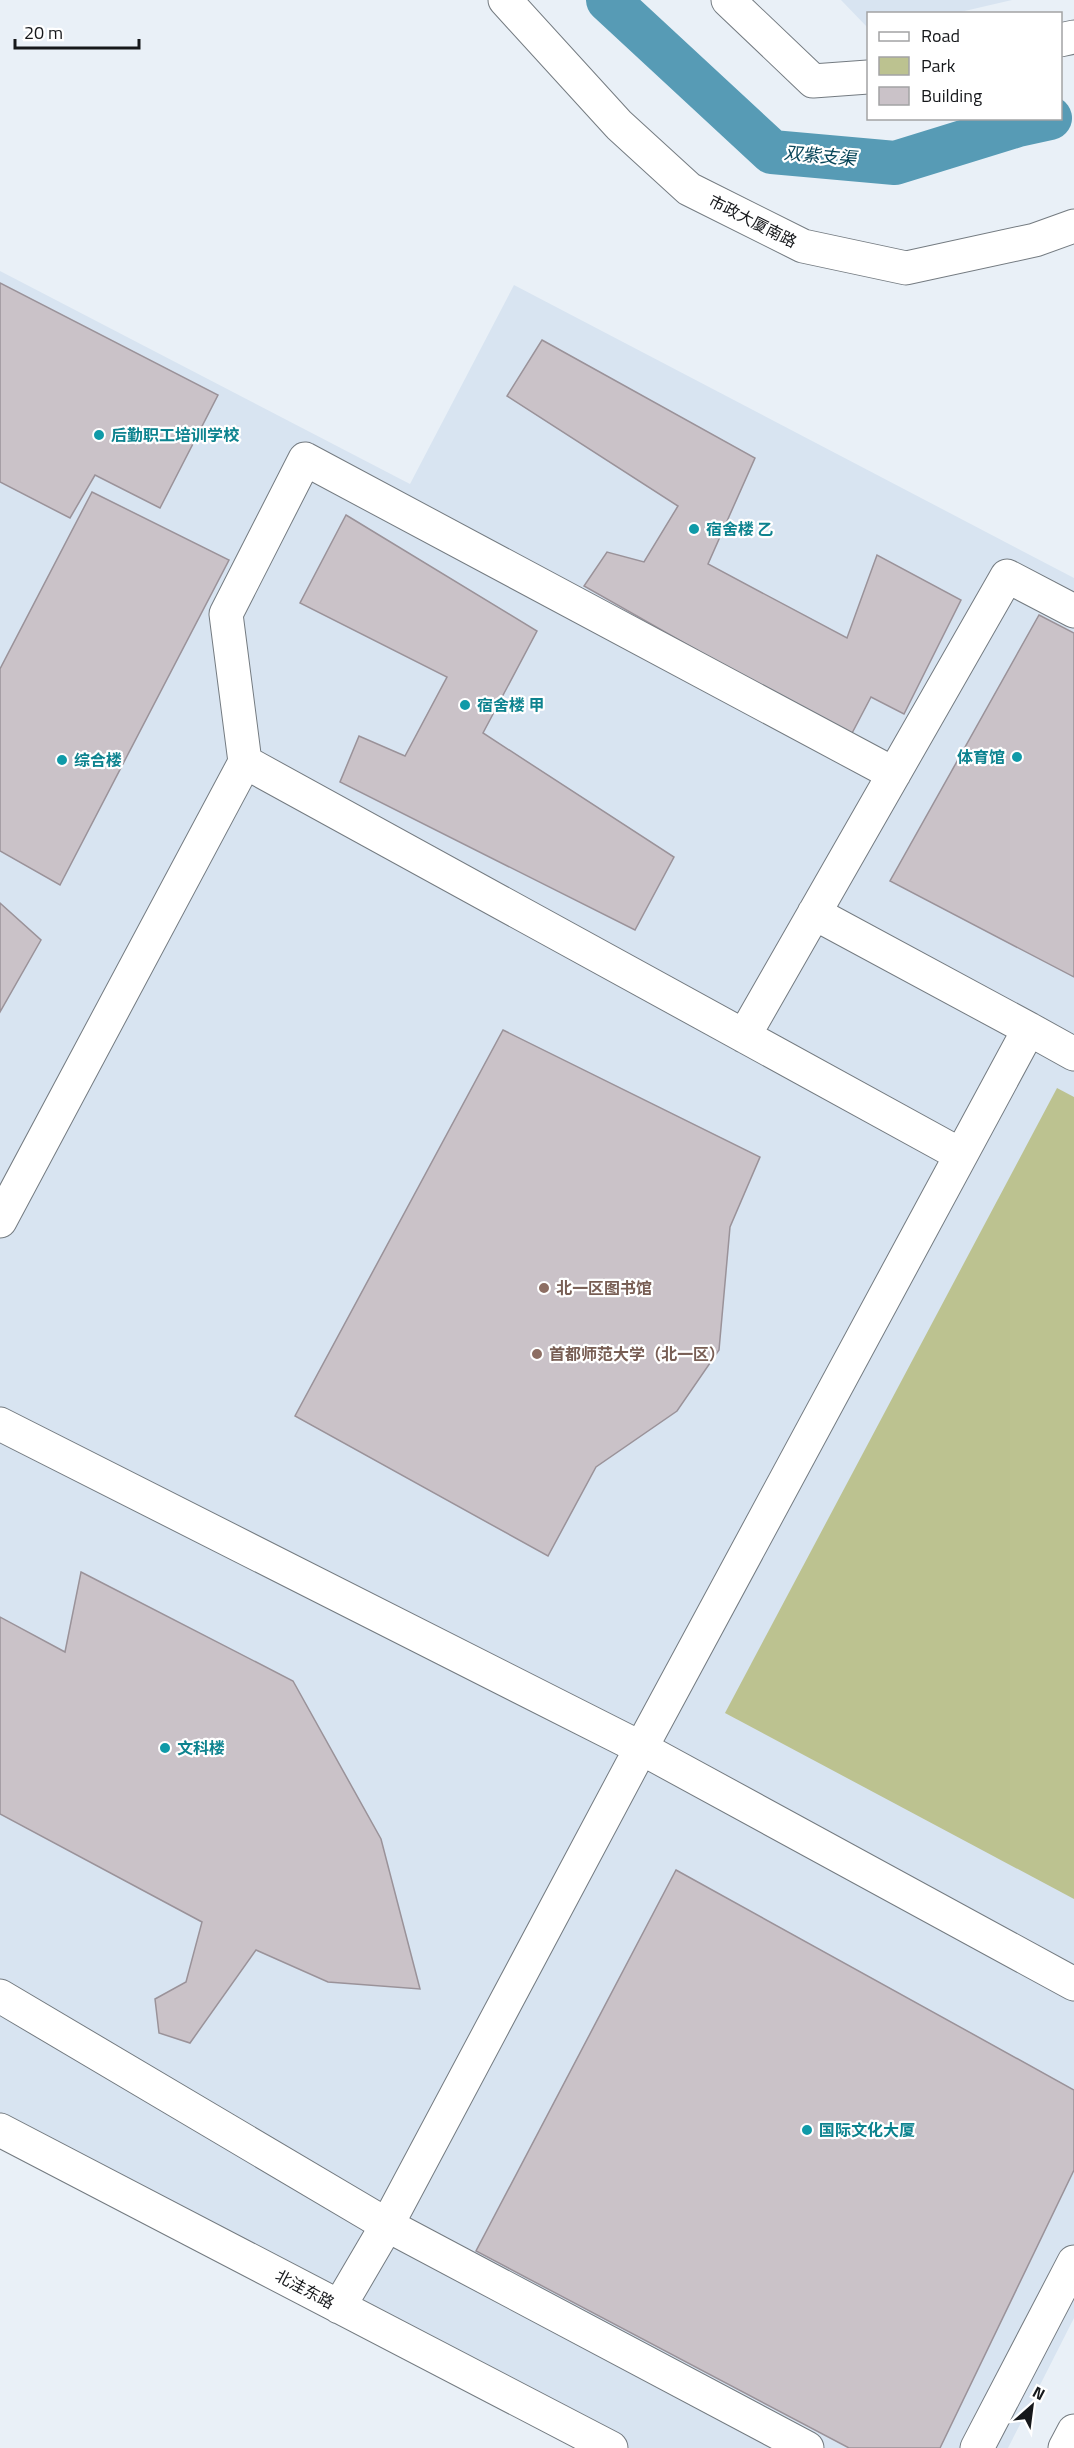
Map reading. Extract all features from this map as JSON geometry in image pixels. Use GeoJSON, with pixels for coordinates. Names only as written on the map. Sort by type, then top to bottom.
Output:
{"type":"FeatureCollection","features":[{"type":"Feature","properties":{"kind":"street","name":"市政大厦南路"},"geometry":{"type":"LineString","coordinates":[[505,0],[619,124],[689,189],[803,246],[906,268],[1035,240],[1074,226]]}},
{"type":"Feature","properties":{"kind":"street"},"geometry":{"type":"LineString","coordinates":[[728,0],[813,81],[867,77]]}},
{"type":"Feature","properties":{"kind":"street"},"geometry":{"type":"LineString","coordinates":[[0,1221],[245,762],[226,614],[305,459],[894,774]]}},
{"type":"Feature","properties":{"kind":"street"},"geometry":{"type":"LineString","coordinates":[[744,1036],[1007,576],[1074,611]]}},
{"type":"Feature","properties":{"kind":"street"},"geometry":{"type":"LineString","coordinates":[[245,762],[961,1155]]}},
{"type":"Feature","properties":{"kind":"street"},"geometry":{"type":"LineString","coordinates":[[814,913],[1074,1054]]}},
{"type":"Feature","properties":{"kind":"street"},"geometry":{"type":"LineString","coordinates":[[339,2307],[387,2225],[641,1748],[1029,1029]]}},
{"type":"Feature","properties":{"kind":"street"},"geometry":{"type":"LineString","coordinates":[[0,1424],[641,1748],[1074,1984]]}},
{"type":"Feature","properties":{"kind":"street"},"geometry":{"type":"LineString","coordinates":[[0,1996],[387,2225],[807,2448]]}},
{"type":"Feature","properties":{"kind":"street","name":"北洼东路"},"geometry":{"type":"LineString","coordinates":[[0,2130],[611,2448]]}},
{"type":"Feature","properties":{"kind":"street"},"geometry":{"type":"LineString","coordinates":[[977,2448],[1074,2262]]}},
{"type":"Feature","properties":{"kind":"street"},"geometry":{"type":"LineString","coordinates":[[1065,2448],[1074,2431]]}},
{"type":"Feature","properties":{"kind":"shaded area"},"geometry":{"type":"Polygon","coordinates":[[[841,0],[1012,0],[960,12],[867,12],[867,27],[841,0]]]}},
{"type":"Feature","properties":{"kind":"shaded area","name":"首都师范大学（北一区）"},"geometry":{"type":"Polygon","coordinates":[[[0,271],[410,484],[514,285],[1074,578],[1074,2318],[1008,2448],[611,2448],[0,2130],[0,271]]]}},
{"type":"Feature","properties":{"kind":"green space"},"geometry":{"type":"Polygon","coordinates":[[[1057,1088],[1074,1097],[1074,1899],[725,1713],[1057,1088]]]}},
{"type":"Feature","properties":{"kind":"building","name":"后勤职工培训学校"},"geometry":{"type":"Polygon","coordinates":[[[0,283],[218,395],[160,508],[95,475],[70,518],[0,482],[0,283]]]}},
{"type":"Feature","properties":{"kind":"building","name":"宿舍楼 乙"},"geometry":{"type":"Polygon","coordinates":[[[542,340],[755,458],[708,564],[847,638],[877,555],[961,600],[904,714],[871,697],[850,737],[584,586],[607,552],[644,562],[678,506],[507,396],[542,340]]]}},
{"type":"Feature","properties":{"kind":"building","name":"综合楼"},"geometry":{"type":"Polygon","coordinates":[[[92,492],[229,560],[60,885],[0,851],[0,669],[92,492]]]}},
{"type":"Feature","properties":{"kind":"building","name":"宿舍楼 甲"},"geometry":{"type":"Polygon","coordinates":[[[346,515],[537,631],[483,733],[674,857],[635,930],[340,782],[359,736],[405,756],[447,677],[300,603],[346,515]]]}},
{"type":"Feature","properties":{"kind":"building","name":"体育馆"},"geometry":{"type":"Polygon","coordinates":[[[1039,615],[1074,633],[1074,977],[890,881],[1039,615]]]}},
{"type":"Feature","properties":{"kind":"building"},"geometry":{"type":"Polygon","coordinates":[[[0,903],[41,940],[0,1012],[0,903]]]}},
{"type":"Feature","properties":{"kind":"building","name":"北一区图书馆"},"geometry":{"type":"Polygon","coordinates":[[[503,1030],[760,1157],[730,1227],[719,1350],[677,1411],[596,1467],[548,1556],[295,1416],[503,1030]]]}},
{"type":"Feature","properties":{"kind":"building","name":"文科楼"},"geometry":{"type":"Polygon","coordinates":[[[81,1572],[293,1681],[381,1839],[420,1989],[328,1982],[256,1950],[190,2043],[159,2033],[155,1999],[186,1982],[202,1922],[0,1814],[0,1617],[65,1652],[81,1572]]]}},
{"type":"Feature","properties":{"kind":"building","name":"国际文化大厦"},"geometry":{"type":"Polygon","coordinates":[[[676,1870],[1074,2090],[1074,2170],[940,2448],[849,2448],[476,2251],[676,1870]]]}},
{"type":"Feature","properties":{"kind":"waterway","name":"双紫支渠"},"geometry":{"type":"LineString","coordinates":[[608,0],[772,152],[895,163],[1041,120]]}},
{"type":"Feature","properties":{"kind":"place","name":"后勤职工培训学校"},"geometry":{"type":"Point","coordinates":[99,435]}},
{"type":"Feature","properties":{"kind":"place","name":"宿舍楼 乙"},"geometry":{"type":"Point","coordinates":[694,529]}},
{"type":"Feature","properties":{"kind":"place","name":"宿舍楼 甲"},"geometry":{"type":"Point","coordinates":[465,705]}},
{"type":"Feature","properties":{"kind":"place","name":"体育馆"},"geometry":{"type":"Point","coordinates":[1017,757]}},
{"type":"Feature","properties":{"kind":"place","name":"综合楼"},"geometry":{"type":"Point","coordinates":[62,760]}},
{"type":"Feature","properties":{"kind":"place","name":"北一区图书馆"},"geometry":{"type":"Point","coordinates":[544,1288]}},
{"type":"Feature","properties":{"kind":"place","name":"首都师范大学（北一区）"},"geometry":{"type":"Point","coordinates":[537,1354]}},
{"type":"Feature","properties":{"kind":"place","name":"文科楼"},"geometry":{"type":"Point","coordinates":[165,1748]}},
{"type":"Feature","properties":{"kind":"place","name":"国际文化大厦"},"geometry":{"type":"Point","coordinates":[807,2130]}}]}
